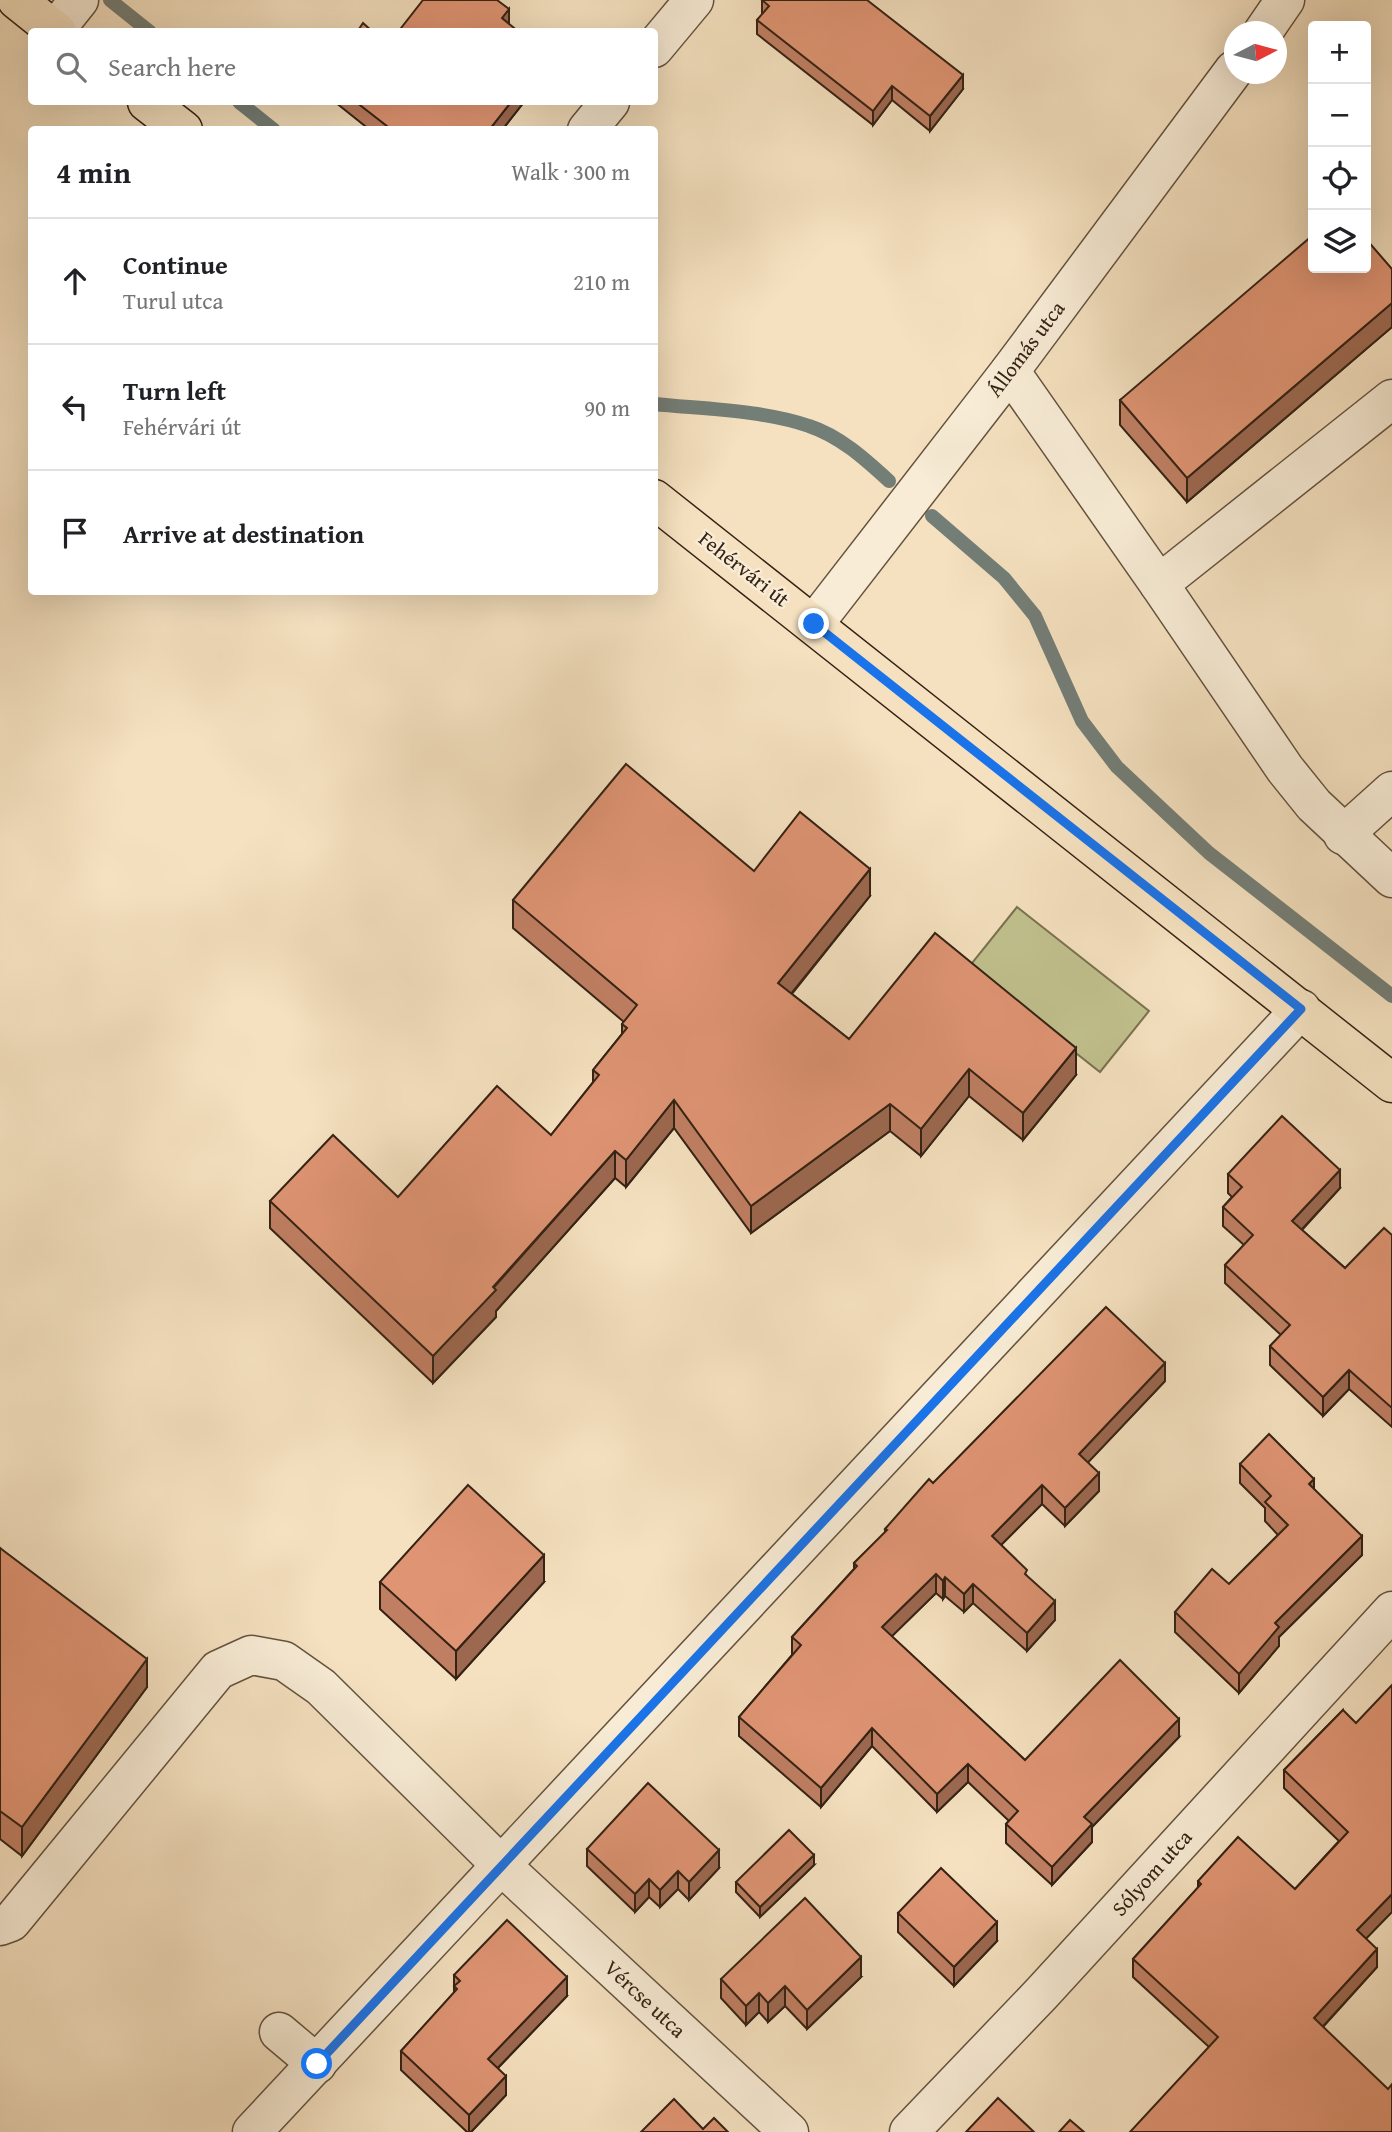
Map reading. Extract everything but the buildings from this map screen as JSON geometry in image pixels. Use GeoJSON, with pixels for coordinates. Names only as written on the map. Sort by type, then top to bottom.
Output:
{"type":"FeatureCollection","features":[{"type":"Feature","properties":{"kind":"main road"},"geometry":{"type":"LineString","coordinates":[[17,0],[52,28]]}},
{"type":"Feature","properties":{"kind":"main road"},"geometry":{"type":"LineString","coordinates":[[151,105],[178,126]]}},
{"type":"Feature","properties":{"kind":"main road","name":"Fehérvári út"},"geometry":{"type":"LineString","coordinates":[[658,502],[1392,1083]]}},
{"type":"Feature","properties":{"kind":"street"},"geometry":{"type":"LineString","coordinates":[[58,28],[79,0]]}},
{"type":"Feature","properties":{"kind":"street"},"geometry":{"type":"LineString","coordinates":[[658,43],[694,0]]}},
{"type":"Feature","properties":{"kind":"street"},"geometry":{"type":"LineString","coordinates":[[1271,21],[1285,0]]}},
{"type":"Feature","properties":{"kind":"street","name":"Állomás utca"},"geometry":{"type":"LineString","coordinates":[[814,624],[1010,371],[1224,83]]}},
{"type":"Feature","properties":{"kind":"street"},"geometry":{"type":"LineString","coordinates":[[590,126],[608,105]]}},
{"type":"Feature","properties":{"kind":"street"},"geometry":{"type":"LineString","coordinates":[[1010,371],[1285,769],[1343,835],[1392,878]]}},
{"type":"Feature","properties":{"kind":"street"},"geometry":{"type":"LineString","coordinates":[[1159,584],[1392,399]]}},
{"type":"Feature","properties":{"kind":"street"},"geometry":{"type":"LineString","coordinates":[[1343,835],[1392,791]]}},
{"type":"Feature","properties":{"kind":"street"},"geometry":{"type":"LineString","coordinates":[[252,2132],[1301,1009]]}},
{"type":"Feature","properties":{"kind":"street","name":"Sólyom utca"},"geometry":{"type":"LineString","coordinates":[[909,2132],[1060,1973],[1392,1611]]}},
{"type":"Feature","properties":{"kind":"street","name":"Vércse utca"},"geometry":{"type":"LineString","coordinates":[[0,1926],[11,1922],[218,1670],[251,1655],[284,1661],[321,1687],[502,1867],[789,2132]]}},
{"type":"Feature","properties":{"kind":"street"},"geometry":{"type":"LineString","coordinates":[[279,2032],[317,2064]]}},
{"type":"Feature","properties":{"kind":"green space"},"geometry":{"type":"Polygon","coordinates":[[[1017,907],[1149,1011],[1100,1072],[968,968],[1017,907]]]}},
{"type":"Feature","properties":{"kind":"waterway"},"geometry":{"type":"LineString","coordinates":[[110,0],[145,28]]}},
{"type":"Feature","properties":{"kind":"waterway"},"geometry":{"type":"LineString","coordinates":[[243,105],[269,126]]}},
{"type":"Feature","properties":{"kind":"waterway"},"geometry":{"type":"LineString","coordinates":[[658,404],[753,413],[809,426],[842,442],[889,481]]}},
{"type":"Feature","properties":{"kind":"waterway"},"geometry":{"type":"LineString","coordinates":[[932,516],[1004,578],[1035,616],[1082,721],[1117,767],[1209,853],[1392,996]]}},
{"type":"Feature","properties":{"kind":"route"},"geometry":{"type":"LineString","coordinates":[[317,2064],[1301,1009],[814,624]]}}]}
